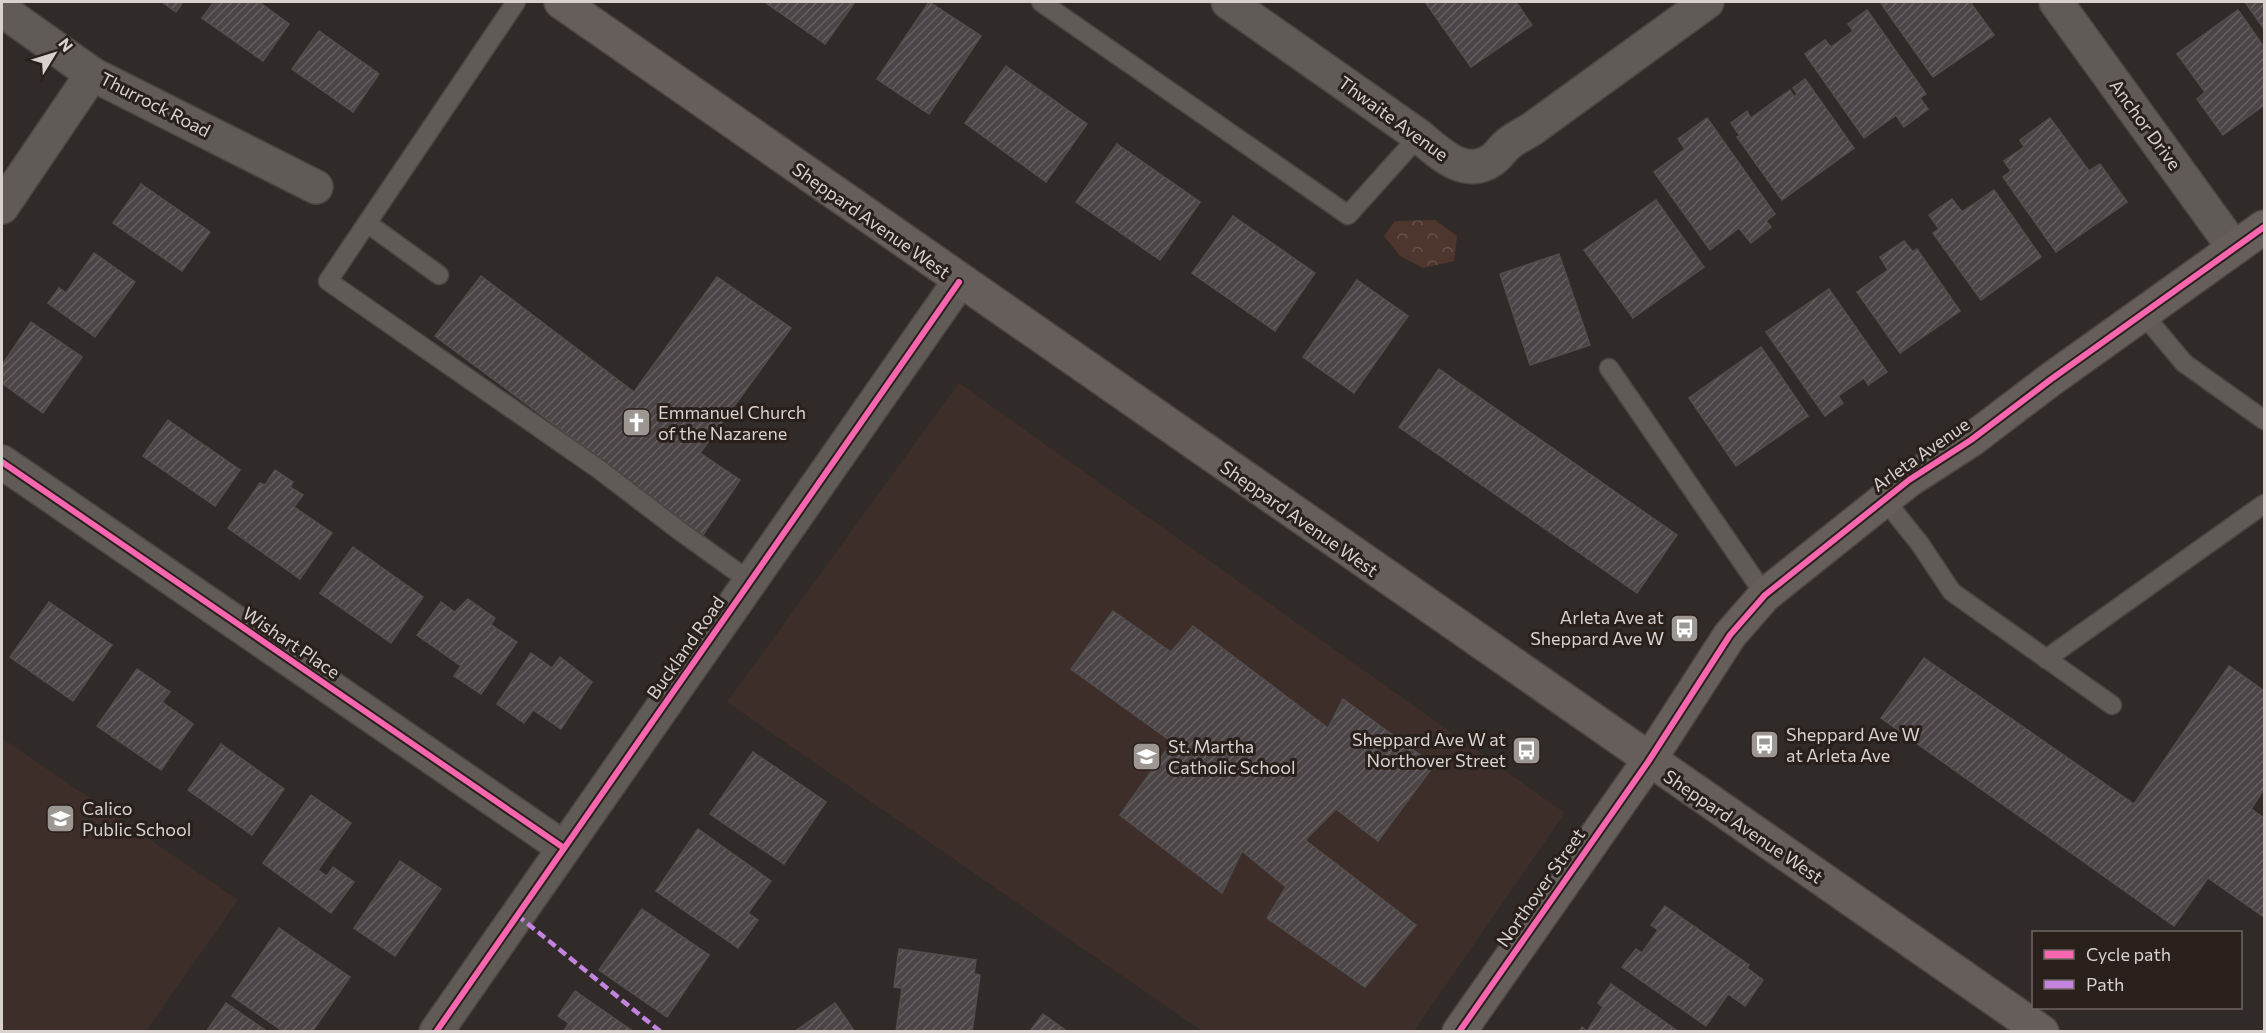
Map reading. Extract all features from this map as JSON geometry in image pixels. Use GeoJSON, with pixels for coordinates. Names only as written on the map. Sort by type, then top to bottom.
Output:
{"type":"FeatureCollection","features":[{"type":"Feature","properties":{"kind":"main road","name":"Sheppard Avenue West"},"geometry":{"type":"LineString","coordinates":[[561,2],[958,282],[1648,762],[2042,1032]]}},
{"type":"Feature","properties":{"kind":"main road","name":"Arleta Avenue"},"geometry":{"type":"LineString","coordinates":[[1648,762],[1730,634],[1765,595],[1811,560],[1884,498],[1971,440],[2265,227]]}},
{"type":"Feature","properties":{"kind":"main road","name":"Northover Street"},"geometry":{"type":"LineString","coordinates":[[1459,1032],[1648,762]]}},
{"type":"Feature","properties":{"kind":"street","name":"Thwaite Avenue"},"geometry":{"type":"LineString","coordinates":[[1228,2],[1419,136],[1439,154],[1458,165],[1473,168],[1494,159],[1508,144],[1707,2]]}},
{"type":"Feature","properties":{"kind":"street","name":"Anchor Drive"},"geometry":{"type":"LineString","coordinates":[[2056,2],[2234,248]]}},
{"type":"Feature","properties":{"kind":"street","name":"Thurrock Road"},"geometry":{"type":"LineString","coordinates":[[2,10],[92,74],[316,187]]}},
{"type":"Feature","properties":{"kind":"street"},"geometry":{"type":"LineString","coordinates":[[2,207],[92,74]]}},
{"type":"Feature","properties":{"kind":"street","name":"Buckland Road"},"geometry":{"type":"LineString","coordinates":[[436,1032],[958,282]]}},
{"type":"Feature","properties":{"kind":"street","name":"Wishart Place"},"geometry":{"type":"LineString","coordinates":[[2,462],[564,848]]}},
{"type":"Feature","properties":{"kind":"lane"},"geometry":{"type":"LineString","coordinates":[[516,2],[328,281],[600,470],[751,582]]}},
{"type":"Feature","properties":{"kind":"lane"},"geometry":{"type":"LineString","coordinates":[[1042,2],[1348,215],[1419,136]]}},
{"type":"Feature","properties":{"kind":"lane"},"geometry":{"type":"LineString","coordinates":[[367,223],[439,275]]}},
{"type":"Feature","properties":{"kind":"lane"},"geometry":{"type":"LineString","coordinates":[[2143,314],[2184,363],[2265,420]]}},
{"type":"Feature","properties":{"kind":"lane"},"geometry":{"type":"LineString","coordinates":[[1609,368],[1765,595]]}},
{"type":"Feature","properties":{"kind":"lane"},"geometry":{"type":"LineString","coordinates":[[1884,498],[1920,544],[1952,592],[2112,705]]}},
{"type":"Feature","properties":{"kind":"lane"},"geometry":{"type":"LineString","coordinates":[[2046,659],[2265,504]]}},
{"type":"Feature","properties":{"kind":"shaded area","name":"St. Martha Catholic School"},"geometry":{"type":"Polygon","coordinates":[[[959,383],[1565,813],[1414,1031],[1202,1031],[727,702],[959,383]]]}},
{"type":"Feature","properties":{"kind":"shaded area","name":"Calico Public School"},"geometry":{"type":"Polygon","coordinates":[[[2,738],[238,900],[146,1031],[2,1031],[2,738]]]}},
{"type":"Feature","properties":{"kind":"green space"},"geometry":{"type":"Polygon","coordinates":[[[1435,220],[1457,236],[1454,261],[1423,268],[1400,256],[1384,236],[1395,221],[1435,220]]]}},
{"type":"Feature","properties":{"kind":"building"},"geometry":{"type":"Polygon","coordinates":[[[162,2],[183,2],[176,12],[162,2]]]}},
{"type":"Feature","properties":{"kind":"building"},"geometry":{"type":"Polygon","coordinates":[[[214,2],[259,2],[289,24],[263,61],[202,18],[214,2]]]}},
{"type":"Feature","properties":{"kind":"building"},"geometry":{"type":"Polygon","coordinates":[[[767,2],[855,2],[825,44],[767,2]]]}},
{"type":"Feature","properties":{"kind":"building"},"geometry":{"type":"Polygon","coordinates":[[[929,2],[981,36],[929,114],[877,79],[929,2]]]}},
{"type":"Feature","properties":{"kind":"building"},"geometry":{"type":"Polygon","coordinates":[[[1425,2],[1516,2],[1532,25],[1471,67],[1425,2]]]}},
{"type":"Feature","properties":{"kind":"building"},"geometry":{"type":"Polygon","coordinates":[[[1880,2],[1970,2],[1994,35],[1933,77],[1880,2]]]}},
{"type":"Feature","properties":{"kind":"building"},"geometry":{"type":"Polygon","coordinates":[[[2245,2],[2264,2],[2264,29],[2245,2]]]}},
{"type":"Feature","properties":{"kind":"building"},"geometry":{"type":"Polygon","coordinates":[[[1867,10],[1926,94],[1920,98],[1928,109],[1904,127],[1896,115],[1864,138],[1805,54],[1825,40],[1831,47],[1853,31],[1848,24],[1867,10]]]}},
{"type":"Feature","properties":{"kind":"building"},"geometry":{"type":"Polygon","coordinates":[[[2238,10],[2264,47],[2264,105],[2223,135],[2197,99],[2205,92],[2177,54],[2238,10]]]}},
{"type":"Feature","properties":{"kind":"building"},"geometry":{"type":"Polygon","coordinates":[[[319,31],[379,74],[353,112],[292,69],[319,31]]]}},
{"type":"Feature","properties":{"kind":"building"},"geometry":{"type":"Polygon","coordinates":[[[1006,66],[1087,124],[1046,182],[965,123],[1006,66]]]}},
{"type":"Feature","properties":{"kind":"building"},"geometry":{"type":"Polygon","coordinates":[[[1805,79],[1854,148],[1782,200],[1737,137],[1740,136],[1731,123],[1747,111],[1751,118],[1790,90],[1794,97],[1797,94],[1793,88],[1805,79]]]}},
{"type":"Feature","properties":{"kind":"building"},"geometry":{"type":"Polygon","coordinates":[[[1707,118],[1775,214],[1766,221],[1771,227],[1751,243],[1739,228],[1710,250],[1654,172],[1685,149],[1678,139],[1707,118]]]}},
{"type":"Feature","properties":{"kind":"building"},"geometry":{"type":"Polygon","coordinates":[[[2050,118],[2089,171],[2100,164],[2127,202],[2056,252],[2003,177],[2011,171],[2004,161],[2024,147],[2020,140],[2050,118]]]}},
{"type":"Feature","properties":{"kind":"building"},"geometry":{"type":"Polygon","coordinates":[[[1117,144],[1200,202],[1160,260],[1076,202],[1117,144]]]}},
{"type":"Feature","properties":{"kind":"building"},"geometry":{"type":"Polygon","coordinates":[[[141,184],[210,232],[182,271],[113,223],[141,184]]]}},
{"type":"Feature","properties":{"kind":"building"},"geometry":{"type":"Polygon","coordinates":[[[1994,190],[2041,257],[1981,300],[1933,233],[1939,229],[1929,215],[1952,199],[1962,212],[1994,190]]]}},
{"type":"Feature","properties":{"kind":"building"},"geometry":{"type":"Polygon","coordinates":[[[1656,200],[1704,267],[1633,318],[1584,250],[1656,200]]]}},
{"type":"Feature","properties":{"kind":"building"},"geometry":{"type":"Polygon","coordinates":[[[1233,216],[1315,273],[1275,331],[1192,273],[1233,216]]]}},
{"type":"Feature","properties":{"kind":"building"},"geometry":{"type":"Polygon","coordinates":[[[1904,241],[1913,252],[1917,249],[1960,311],[1900,353],[1857,292],[1888,270],[1880,257],[1904,241]]]}},
{"type":"Feature","properties":{"kind":"building"},"geometry":{"type":"Polygon","coordinates":[[[94,253],[135,282],[95,337],[48,303],[59,288],[66,293],[94,253]]]}},
{"type":"Feature","properties":{"kind":"building"},"geometry":{"type":"Polygon","coordinates":[[[1559,254],[1590,345],[1530,365],[1500,274],[1559,254]]]}},
{"type":"Feature","properties":{"kind":"building","name":"Emmanuel Church of the Nazarene"},"geometry":{"type":"Polygon","coordinates":[[[481,276],[634,392],[717,277],[791,328],[700,453],[740,480],[703,535],[435,336],[481,276]]]}},
{"type":"Feature","properties":{"kind":"building"},"geometry":{"type":"Polygon","coordinates":[[[1357,280],[1408,316],[1354,393],[1303,357],[1357,280]]]}},
{"type":"Feature","properties":{"kind":"building"},"geometry":{"type":"Polygon","coordinates":[[[1829,289],[1887,372],[1868,385],[1864,378],[1838,396],[1843,403],[1825,416],[1766,332],[1829,289]]]}},
{"type":"Feature","properties":{"kind":"building"},"geometry":{"type":"Polygon","coordinates":[[[31,322],[82,357],[43,413],[2,383],[2,365],[31,322]]]}},
{"type":"Feature","properties":{"kind":"building"},"geometry":{"type":"Polygon","coordinates":[[[1761,347],[1808,416],[1736,466],[1689,398],[1761,347]]]}},
{"type":"Feature","properties":{"kind":"building"},"geometry":{"type":"Polygon","coordinates":[[[1439,369],[1677,535],[1637,593],[1399,427],[1439,369]]]}},
{"type":"Feature","properties":{"kind":"building"},"geometry":{"type":"Polygon","coordinates":[[[168,420],[240,470],[215,506],[143,456],[168,420]]]}},
{"type":"Feature","properties":{"kind":"building"},"geometry":{"type":"Polygon","coordinates":[[[275,470],[293,482],[290,487],[303,495],[294,507],[332,533],[300,579],[228,528],[260,483],[265,485],[275,470]]]}},
{"type":"Feature","properties":{"kind":"building"},"geometry":{"type":"Polygon","coordinates":[[[353,547],[423,597],[391,643],[320,593],[353,547]]]}},
{"type":"Feature","properties":{"kind":"building"},"geometry":{"type":"Polygon","coordinates":[[[468,599],[495,618],[491,625],[517,642],[481,694],[454,676],[461,666],[417,635],[441,602],[455,612],[468,599]]]}},
{"type":"Feature","properties":{"kind":"building"},"geometry":{"type":"Polygon","coordinates":[[[49,602],[112,645],[73,701],[10,657],[49,602]]]}},
{"type":"Feature","properties":{"kind":"building"},"geometry":{"type":"Polygon","coordinates":[[[1113,611],[1171,652],[1193,626],[1328,728],[1343,699],[1434,765],[1378,841],[1336,809],[1305,840],[1416,925],[1365,987],[1267,918],[1286,887],[1242,851],[1222,893],[1120,815],[1172,742],[1071,669],[1113,611]]]}},
{"type":"Feature","properties":{"kind":"building"},"geometry":{"type":"Polygon","coordinates":[[[531,653],[552,668],[560,657],[592,682],[561,729],[533,710],[524,723],[497,704],[531,653]]]}},
{"type":"Feature","properties":{"kind":"building"},"geometry":{"type":"Polygon","coordinates":[[[1924,658],[2134,804],[2229,666],[2264,691],[2264,789],[2251,809],[2264,818],[2264,917],[2208,878],[2174,926],[1881,718],[1924,658]]]}},
{"type":"Feature","properties":{"kind":"building"},"geometry":{"type":"Polygon","coordinates":[[[137,669],[170,692],[162,702],[193,724],[161,770],[97,726],[137,669]]]}},
{"type":"Feature","properties":{"kind":"building"},"geometry":{"type":"Polygon","coordinates":[[[221,744],[284,789],[252,835],[188,790],[221,744]]]}},
{"type":"Feature","properties":{"kind":"building"},"geometry":{"type":"Polygon","coordinates":[[[753,752],[826,802],[784,864],[710,814],[753,752]]]}},
{"type":"Feature","properties":{"kind":"building"},"geometry":{"type":"Polygon","coordinates":[[[311,795],[351,823],[318,870],[327,876],[333,867],[354,882],[331,913],[263,863],[311,795]]]}},
{"type":"Feature","properties":{"kind":"building"},"geometry":{"type":"Polygon","coordinates":[[[698,829],[771,881],[748,913],[758,920],[738,948],[656,891],[698,829]]]}},
{"type":"Feature","properties":{"kind":"building"},"geometry":{"type":"Polygon","coordinates":[[[400,861],[441,889],[395,956],[354,928],[400,861]]]}},
{"type":"Feature","properties":{"kind":"building"},"geometry":{"type":"Polygon","coordinates":[[[1665,906],[1749,965],[1747,968],[1763,980],[1745,1006],[1728,994],[1706,1026],[1622,967],[1636,949],[1642,953],[1658,930],[1651,925],[1665,906]]]}},
{"type":"Feature","properties":{"kind":"building"},"geometry":{"type":"Polygon","coordinates":[[[642,909],[709,955],[667,1017],[599,970],[642,909]]]}},
{"type":"Feature","properties":{"kind":"building"},"geometry":{"type":"Polygon","coordinates":[[[279,928],[350,977],[312,1032],[284,1032],[232,996],[279,928]]]}},
{"type":"Feature","properties":{"kind":"building"},"geometry":{"type":"Polygon","coordinates":[[[899,949],[976,960],[974,974],[980,975],[972,1032],[896,1032],[902,988],[894,987],[899,949]]]}},
{"type":"Feature","properties":{"kind":"building"},"geometry":{"type":"Polygon","coordinates":[[[1611,984],[1679,1032],[1579,1032],[1582,1027],[1587,1031],[1603,1007],[1598,1003],[1611,984]]]}},
{"type":"Feature","properties":{"kind":"building"},"geometry":{"type":"Polygon","coordinates":[[[575,991],[634,1032],[563,1032],[569,1023],[558,1016],[575,991]]]}},
{"type":"Feature","properties":{"kind":"building"},"geometry":{"type":"Polygon","coordinates":[[[226,1003],[268,1032],[206,1032],[226,1003]]]}},
{"type":"Feature","properties":{"kind":"building"},"geometry":{"type":"Polygon","coordinates":[[[835,1003],[855,1032],[794,1032],[835,1003]]]}},
{"type":"Feature","properties":{"kind":"building"},"geometry":{"type":"Polygon","coordinates":[[[1043,1014],[1068,1032],[1029,1032],[1043,1014]]]}},
{"type":"Feature","properties":{"kind":"marked path"},"geometry":{"type":"LineString","coordinates":[[517,915],[661,1032]]}},
{"type":"Feature","properties":{"kind":"cycle path"},"geometry":{"type":"LineString","coordinates":[[1459,1032],[1648,762],[1730,635],[1765,595],[1909,480],[1971,440],[2050,380],[2264,227]]}},
{"type":"Feature","properties":{"kind":"cycle path"},"geometry":{"type":"LineString","coordinates":[[436,1032],[959,282]]}},
{"type":"Feature","properties":{"kind":"cycle path"},"geometry":{"type":"LineString","coordinates":[[2,462],[564,848]]}},
{"type":"Feature","properties":{"kind":"place","name":"Emmanuel Church of the Nazarene"},"geometry":{"type":"Point","coordinates":[637,423]}},
{"type":"Feature","properties":{"kind":"place","name":"Arleta Ave at Sheppard Ave W"},"geometry":{"type":"Point","coordinates":[1685,628]}},
{"type":"Feature","properties":{"kind":"place","name":"Sheppard Ave W at Arleta Ave"},"geometry":{"type":"Point","coordinates":[1765,745]}},
{"type":"Feature","properties":{"kind":"place","name":"Sheppard Ave W at Northover Street"},"geometry":{"type":"Point","coordinates":[1527,750]}},
{"type":"Feature","properties":{"kind":"place","name":"St. Martha Catholic School"},"geometry":{"type":"Point","coordinates":[1147,757]}},
{"type":"Feature","properties":{"kind":"place","name":"Calico Public School"},"geometry":{"type":"Point","coordinates":[61,819]}}]}
